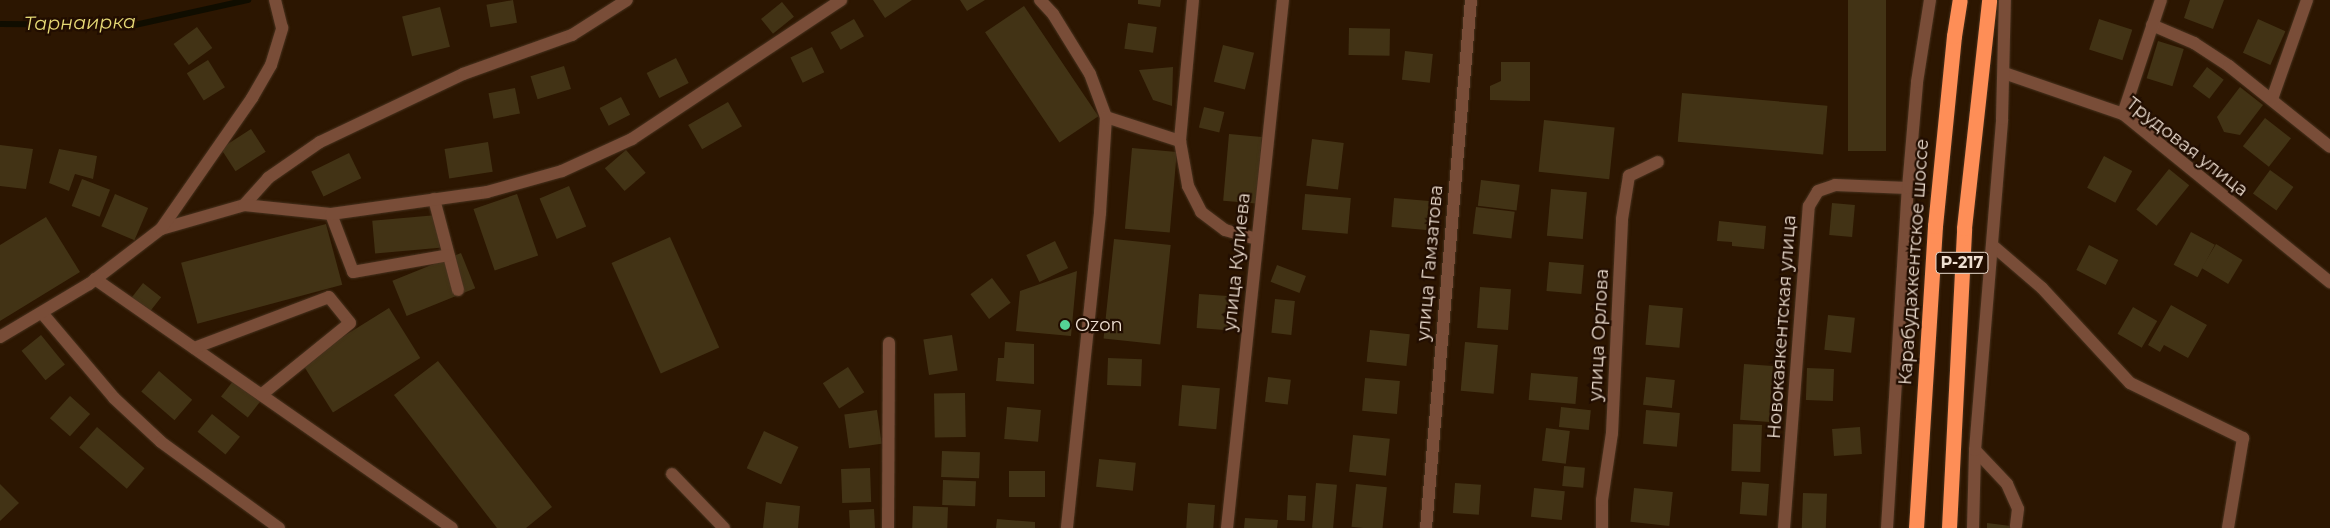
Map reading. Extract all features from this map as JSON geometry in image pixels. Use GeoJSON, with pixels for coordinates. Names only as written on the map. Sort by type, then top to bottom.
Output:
{"type":"FeatureCollection","features":[{"type":"Feature","properties":{"kind":"highway","name":"Карабудахкентское шоссе"},"geometry":{"type":"LineString","coordinates":[[1916,528],[1935,226],[1954,36],[1960,0]]}},
{"type":"Feature","properties":{"kind":"highway","name":"Р-217"},"geometry":{"type":"LineString","coordinates":[[1949,528],[1964,228],[1990,0]]}},
{"type":"Feature","properties":{"kind":"street"},"geometry":{"type":"LineString","coordinates":[[244,205],[268,178],[320,142],[463,74],[572,35],[627,0]]}},
{"type":"Feature","properties":{"kind":"street"},"geometry":{"type":"LineString","coordinates":[[161,229],[244,205],[331,214],[487,192],[562,170],[632,139],[841,0]]}},
{"type":"Feature","properties":{"kind":"street"},"geometry":{"type":"LineString","coordinates":[[1040,0],[1053,14],[1090,74],[1106,117],[1100,213],[1068,528]]}},
{"type":"Feature","properties":{"kind":"street"},"geometry":{"type":"LineString","coordinates":[[1193,0],[1180,141],[1188,186],[1201,212],[1225,230],[1256,239]]}},
{"type":"Feature","properties":{"kind":"street","name":"улица Кулиева"},"geometry":{"type":"LineString","coordinates":[[1227,528],[1256,239],[1283,0]]}},
{"type":"Feature","properties":{"kind":"street","name":"улица Гамзатова"},"geometry":{"type":"LineString","coordinates":[[1426,528],[1471,0]]}},
{"type":"Feature","properties":{"kind":"street"},"geometry":{"type":"LineString","coordinates":[[1887,528],[1908,188],[1917,82],[1930,0]]}},
{"type":"Feature","properties":{"kind":"street"},"geometry":{"type":"LineString","coordinates":[[1973,528],[1976,450],[2004,73],[2005,0]]}},
{"type":"Feature","properties":{"kind":"street"},"geometry":{"type":"LineString","coordinates":[[2123,114],[2160,0]]}},
{"type":"Feature","properties":{"kind":"street"},"geometry":{"type":"LineString","coordinates":[[2272,99],[2307,0]]}},
{"type":"Feature","properties":{"kind":"street"},"geometry":{"type":"LineString","coordinates":[[0,337],[95,279],[161,229],[252,98],[271,65],[282,28],[276,1]]}},
{"type":"Feature","properties":{"kind":"street"},"geometry":{"type":"LineString","coordinates":[[2152,25],[2194,42],[2272,99],[2330,147]]}},
{"type":"Feature","properties":{"kind":"street","name":"Трудовая улица"},"geometry":{"type":"LineString","coordinates":[[2004,73],[2123,114],[2330,282]]}},
{"type":"Feature","properties":{"kind":"street"},"geometry":{"type":"LineString","coordinates":[[1106,117],[1180,141]]}},
{"type":"Feature","properties":{"kind":"street","name":"улица Орлова"},"geometry":{"type":"LineString","coordinates":[[1602,528],[1602,500],[1612,433],[1622,219],[1629,176],[1658,162]]}},
{"type":"Feature","properties":{"kind":"street","name":"Новокаякентская улица"},"geometry":{"type":"LineString","coordinates":[[1784,528],[1809,206],[1818,191],[1835,185],[1908,188]]}},
{"type":"Feature","properties":{"kind":"street"},"geometry":{"type":"LineString","coordinates":[[434,200],[458,290]]}},
{"type":"Feature","properties":{"kind":"street"},"geometry":{"type":"LineString","coordinates":[[331,214],[353,272],[449,255]]}},
{"type":"Feature","properties":{"kind":"street"},"geometry":{"type":"LineString","coordinates":[[1992,245],[2042,288],[2130,383],[2243,438],[2228,528]]}},
{"type":"Feature","properties":{"kind":"street"},"geometry":{"type":"LineString","coordinates":[[95,279],[452,528]]}},
{"type":"Feature","properties":{"kind":"street"},"geometry":{"type":"LineString","coordinates":[[194,348],[329,297],[350,323],[262,395]]}},
{"type":"Feature","properties":{"kind":"street"},"geometry":{"type":"LineString","coordinates":[[42,313],[114,398],[161,442],[279,528]]}},
{"type":"Feature","properties":{"kind":"street"},"geometry":{"type":"LineString","coordinates":[[888,528],[890,343]]}},
{"type":"Feature","properties":{"kind":"street"},"geometry":{"type":"LineString","coordinates":[[1976,450],[2007,484],[2018,509],[2016,526]]}},
{"type":"Feature","properties":{"kind":"street"},"geometry":{"type":"LineString","coordinates":[[672,474],[724,528]]}},
{"type":"Feature","properties":{"kind":"building"},"geometry":{"type":"Polygon","coordinates":[[[513,0],[517,23],[490,27],[486,5],[513,0]]]}},
{"type":"Feature","properties":{"kind":"building"},"geometry":{"type":"Polygon","coordinates":[[[873,0],[912,0],[885,18],[873,0]]]}},
{"type":"Feature","properties":{"kind":"building"},"geometry":{"type":"Polygon","coordinates":[[[960,0],[985,0],[967,11],[960,0]]]}},
{"type":"Feature","properties":{"kind":"building"},"geometry":{"type":"Polygon","coordinates":[[[1138,0],[1161,0],[1160,7],[1138,4],[1138,0]]]}},
{"type":"Feature","properties":{"kind":"building"},"geometry":{"type":"Polygon","coordinates":[[[1848,0],[1886,0],[1886,151],[1848,151],[1848,0]]]}},
{"type":"Feature","properties":{"kind":"building"},"geometry":{"type":"Polygon","coordinates":[[[2190,0],[2224,0],[2213,29],[2184,18],[2190,0]]]}},
{"type":"Feature","properties":{"kind":"building"},"geometry":{"type":"Polygon","coordinates":[[[782,2],[794,17],[773,34],[761,19],[782,2]]]}},
{"type":"Feature","properties":{"kind":"building"},"geometry":{"type":"Polygon","coordinates":[[[1024,6],[1098,116],[1059,143],[985,32],[1024,6]]]}},
{"type":"Feature","properties":{"kind":"building"},"geometry":{"type":"Polygon","coordinates":[[[440,7],[450,47],[412,56],[402,16],[440,7]]]}},
{"type":"Feature","properties":{"kind":"building"},"geometry":{"type":"Polygon","coordinates":[[[854,19],[864,36],[841,50],[831,32],[854,19]]]}},
{"type":"Feature","properties":{"kind":"building"},"geometry":{"type":"Polygon","coordinates":[[[2099,19],[2132,30],[2122,60],[2089,49],[2099,19]]]}},
{"type":"Feature","properties":{"kind":"building"},"geometry":{"type":"Polygon","coordinates":[[[2258,19],[2285,31],[2270,65],[2243,53],[2258,19]]]}},
{"type":"Feature","properties":{"kind":"building"},"geometry":{"type":"Polygon","coordinates":[[[1128,23],[1157,27],[1153,53],[1124,49],[1128,23]]]}},
{"type":"Feature","properties":{"kind":"building"},"geometry":{"type":"Polygon","coordinates":[[[197,27],[212,48],[189,65],[174,44],[197,27]]]}},
{"type":"Feature","properties":{"kind":"building"},"geometry":{"type":"Polygon","coordinates":[[[1349,28],[1390,29],[1390,56],[1349,55],[1349,28]]]}},
{"type":"Feature","properties":{"kind":"building"},"geometry":{"type":"Polygon","coordinates":[[[2158,41],[2184,49],[2172,86],[2147,78],[2158,41]]]}},
{"type":"Feature","properties":{"kind":"building"},"geometry":{"type":"Polygon","coordinates":[[[1223,45],[1254,53],[1245,90],[1214,82],[1223,45]]]}},
{"type":"Feature","properties":{"kind":"building"},"geometry":{"type":"Polygon","coordinates":[[[812,47],[824,72],[803,83],[790,58],[812,47]]]}},
{"type":"Feature","properties":{"kind":"building"},"geometry":{"type":"Polygon","coordinates":[[[1405,51],[1433,54],[1430,83],[1402,80],[1405,51]]]}},
{"type":"Feature","properties":{"kind":"building"},"geometry":{"type":"Polygon","coordinates":[[[676,58],[689,83],[659,98],[647,73],[676,58]]]}},
{"type":"Feature","properties":{"kind":"building"},"geometry":{"type":"Polygon","coordinates":[[[208,60],[225,87],[204,100],[187,73],[208,60]]]}},
{"type":"Feature","properties":{"kind":"building"},"geometry":{"type":"Polygon","coordinates":[[[1501,62],[1530,62],[1530,101],[1490,100],[1490,86],[1501,81],[1501,62]]]}},
{"type":"Feature","properties":{"kind":"building"},"geometry":{"type":"Polygon","coordinates":[[[564,66],[571,89],[538,99],[531,76],[564,66]]]}},
{"type":"Feature","properties":{"kind":"building"},"geometry":{"type":"Polygon","coordinates":[[[1173,67],[1172,106],[1153,100],[1139,70],[1173,67]]]}},
{"type":"Feature","properties":{"kind":"building"},"geometry":{"type":"Polygon","coordinates":[[[2207,67],[2224,80],[2209,99],[2193,86],[2207,67]]]}},
{"type":"Feature","properties":{"kind":"building"},"geometry":{"type":"Polygon","coordinates":[[[2240,87],[2263,105],[2240,135],[2224,132],[2217,117],[2240,87]]]}},
{"type":"Feature","properties":{"kind":"building"},"geometry":{"type":"Polygon","coordinates":[[[515,88],[520,114],[493,119],[488,93],[515,88]]]}},
{"type":"Feature","properties":{"kind":"building"},"geometry":{"type":"Polygon","coordinates":[[[1682,93],[1827,106],[1823,155],[1678,142],[1682,93]]]}},
{"type":"Feature","properties":{"kind":"building"},"geometry":{"type":"Polygon","coordinates":[[[621,97],[630,115],[609,126],[600,108],[621,97]]]}},
{"type":"Feature","properties":{"kind":"building"},"geometry":{"type":"Polygon","coordinates":[[[728,102],[742,126],[702,149],[688,125],[728,102]]]}},
{"type":"Feature","properties":{"kind":"building"},"geometry":{"type":"Polygon","coordinates":[[[1204,107],[1224,112],[1219,132],[1199,127],[1204,107]]]}},
{"type":"Feature","properties":{"kind":"building"},"geometry":{"type":"Polygon","coordinates":[[[2265,118],[2291,138],[2269,167],[2243,146],[2265,118]]]}},
{"type":"Feature","properties":{"kind":"building"},"geometry":{"type":"Polygon","coordinates":[[[1544,120],[1615,127],[1609,179],[1539,172],[1544,120]]]}},
{"type":"Feature","properties":{"kind":"building"},"geometry":{"type":"Polygon","coordinates":[[[251,129],[266,152],[236,171],[221,149],[251,129]]]}},
{"type":"Feature","properties":{"kind":"building"},"geometry":{"type":"Polygon","coordinates":[[[1229,134],[1262,137],[1256,204],[1223,201],[1229,134]]]}},
{"type":"Feature","properties":{"kind":"building"},"geometry":{"type":"Polygon","coordinates":[[[1312,139],[1344,143],[1338,190],[1306,186],[1312,139]]]}},
{"type":"Feature","properties":{"kind":"building"},"geometry":{"type":"Polygon","coordinates":[[[488,142],[493,172],[449,179],[445,149],[488,142]]]}},
{"type":"Feature","properties":{"kind":"building"},"geometry":{"type":"Polygon","coordinates":[[[0,145],[33,149],[26,189],[0,186],[0,145]]]}},
{"type":"Feature","properties":{"kind":"building"},"geometry":{"type":"Polygon","coordinates":[[[1132,148],[1177,152],[1170,233],[1125,229],[1132,148]]]}},
{"type":"Feature","properties":{"kind":"building"},"geometry":{"type":"Polygon","coordinates":[[[59,149],[97,156],[93,179],[75,174],[69,191],[49,183],[59,149]]]}},
{"type":"Feature","properties":{"kind":"building"},"geometry":{"type":"Polygon","coordinates":[[[626,150],[646,173],[625,191],[605,168],[626,150]]]}},
{"type":"Feature","properties":{"kind":"building"},"geometry":{"type":"Polygon","coordinates":[[[349,153],[361,178],[324,197],[311,171],[349,153]]]}},
{"type":"Feature","properties":{"kind":"building"},"geometry":{"type":"Polygon","coordinates":[[[2104,156],[2132,171],[2115,203],[2087,188],[2104,156]]]}},
{"type":"Feature","properties":{"kind":"building"},"geometry":{"type":"Polygon","coordinates":[[[2169,169],[2189,185],[2156,226],[2136,209],[2169,169]]]}},
{"type":"Feature","properties":{"kind":"building"},"geometry":{"type":"Polygon","coordinates":[[[2270,170],[2293,187],[2276,211],[2253,193],[2270,170]]]}},
{"type":"Feature","properties":{"kind":"building"},"geometry":{"type":"Polygon","coordinates":[[[82,179],[110,190],[100,217],[72,206],[82,179]]]}},
{"type":"Feature","properties":{"kind":"building"},"geometry":{"type":"Polygon","coordinates":[[[1481,180],[1520,185],[1517,211],[1478,206],[1481,180]]]}},
{"type":"Feature","properties":{"kind":"building"},"geometry":{"type":"Polygon","coordinates":[[[569,186],[586,227],[557,239],[540,199],[569,186]]]}},
{"type":"Feature","properties":{"kind":"building"},"geometry":{"type":"Polygon","coordinates":[[[1551,189],[1587,192],[1583,239],[1547,236],[1551,189]]]}},
{"type":"Feature","properties":{"kind":"building"},"geometry":{"type":"Polygon","coordinates":[[[115,194],[148,208],[134,240],[101,226],[115,194]]]}},
{"type":"Feature","properties":{"kind":"building"},"geometry":{"type":"Polygon","coordinates":[[[517,194],[538,255],[495,270],[474,209],[517,194]]]}},
{"type":"Feature","properties":{"kind":"building"},"geometry":{"type":"Polygon","coordinates":[[[1305,194],[1351,198],[1348,234],[1302,230],[1305,194]]]}},
{"type":"Feature","properties":{"kind":"building"},"geometry":{"type":"Polygon","coordinates":[[[1394,198],[1429,201],[1426,230],[1391,227],[1394,198]]]}},
{"type":"Feature","properties":{"kind":"building"},"geometry":{"type":"Polygon","coordinates":[[[1832,203],[1855,205],[1852,237],[1829,235],[1832,203]]]}},
{"type":"Feature","properties":{"kind":"building"},"geometry":{"type":"Polygon","coordinates":[[[1476,207],[1515,212],[1511,239],[1473,234],[1476,207]]]}},
{"type":"Feature","properties":{"kind":"building"},"geometry":{"type":"Polygon","coordinates":[[[437,215],[440,248],[375,254],[372,221],[437,215]]]}},
{"type":"Feature","properties":{"kind":"building"},"geometry":{"type":"Polygon","coordinates":[[[46,217],[80,272],[0,321],[0,245],[46,217]]]}},
{"type":"Feature","properties":{"kind":"building"},"geometry":{"type":"Polygon","coordinates":[[[1719,221],[1766,226],[1764,249],[1732,246],[1732,242],[1717,241],[1719,221]]]}},
{"type":"Feature","properties":{"kind":"building"},"geometry":{"type":"Polygon","coordinates":[[[326,224],[342,285],[197,324],[181,263],[326,224]]]}},
{"type":"Feature","properties":{"kind":"building"},"geometry":{"type":"Polygon","coordinates":[[[2191,232],[2215,245],[2197,277],[2174,265],[2191,232]]]}},
{"type":"Feature","properties":{"kind":"building"},"geometry":{"type":"Polygon","coordinates":[[[670,237],[719,348],[661,374],[612,263],[670,237]]]}},
{"type":"Feature","properties":{"kind":"building"},"geometry":{"type":"Polygon","coordinates":[[[1114,239],[1171,245],[1160,344],[1104,338],[1114,239]]]}},
{"type":"Feature","properties":{"kind":"building"},"geometry":{"type":"Polygon","coordinates":[[[1055,241],[1068,268],[1039,282],[1026,255],[1055,241]]]}},
{"type":"Feature","properties":{"kind":"building"},"geometry":{"type":"Polygon","coordinates":[[[2216,244],[2243,260],[2228,284],[2202,268],[2216,244]]]}},
{"type":"Feature","properties":{"kind":"building"},"geometry":{"type":"Polygon","coordinates":[[[2089,245],[2118,260],[2106,285],[2076,270],[2089,245]]]}},
{"type":"Feature","properties":{"kind":"building"},"geometry":{"type":"Polygon","coordinates":[[[461,253],[475,288],[407,316],[392,281],[461,253]]]}},
{"type":"Feature","properties":{"kind":"building"},"geometry":{"type":"Polygon","coordinates":[[[1549,262],[1584,265],[1581,294],[1546,291],[1549,262]]]}},
{"type":"Feature","properties":{"kind":"building"},"geometry":{"type":"Polygon","coordinates":[[[1277,265],[1306,276],[1299,293],[1271,282],[1277,265]]]}},
{"type":"Feature","properties":{"kind":"building"},"geometry":{"type":"Polygon","coordinates":[[[1077,271],[1071,336],[1016,331],[1020,291],[1077,271]]]}},
{"type":"Feature","properties":{"kind":"building"},"geometry":{"type":"Polygon","coordinates":[[[992,278],[1011,303],[989,319],[970,294],[992,278]]]}},
{"type":"Feature","properties":{"kind":"building"},"geometry":{"type":"Polygon","coordinates":[[[143,283],[161,297],[149,312],[131,298],[143,283]]]}},
{"type":"Feature","properties":{"kind":"building"},"geometry":{"type":"Polygon","coordinates":[[[1480,287],[1511,289],[1508,330],[1477,328],[1480,287]]]}},
{"type":"Feature","properties":{"kind":"building"},"geometry":{"type":"Polygon","coordinates":[[[1199,294],[1231,296],[1229,330],[1197,328],[1199,294]]]}},
{"type":"Feature","properties":{"kind":"building"},"geometry":{"type":"Polygon","coordinates":[[[1275,299],[1295,301],[1291,335],[1271,333],[1275,299]]]}},
{"type":"Feature","properties":{"kind":"building"},"geometry":{"type":"Polygon","coordinates":[[[1649,305],[1683,308],[1679,348],[1646,345],[1649,305]]]}},
{"type":"Feature","properties":{"kind":"building"},"geometry":{"type":"Polygon","coordinates":[[[2171,305],[2207,325],[2188,358],[2164,345],[2160,352],[2148,345],[2171,305]]]}},
{"type":"Feature","properties":{"kind":"building"},"geometry":{"type":"Polygon","coordinates":[[[2133,307],[2157,321],[2142,348],[2118,334],[2133,307]]]}},
{"type":"Feature","properties":{"kind":"building"},"geometry":{"type":"Polygon","coordinates":[[[389,308],[420,358],[333,413],[302,363],[389,308]]]}},
{"type":"Feature","properties":{"kind":"building"},"geometry":{"type":"Polygon","coordinates":[[[1828,315],[1855,318],[1851,353],[1824,350],[1828,315]]]}},
{"type":"Feature","properties":{"kind":"building"},"geometry":{"type":"Polygon","coordinates":[[[1370,330],[1410,334],[1406,366],[1367,362],[1370,330]]]}},
{"type":"Feature","properties":{"kind":"building"},"geometry":{"type":"Polygon","coordinates":[[[41,335],[65,365],[45,380],[22,351],[41,335]]]}},
{"type":"Feature","properties":{"kind":"building"},"geometry":{"type":"Polygon","coordinates":[[[952,335],[958,371],[929,375],[923,340],[952,335]]]}},
{"type":"Feature","properties":{"kind":"building"},"geometry":{"type":"Polygon","coordinates":[[[1005,342],[1034,344],[1034,384],[996,381],[998,358],[1004,358],[1005,342]]]}},
{"type":"Feature","properties":{"kind":"building"},"geometry":{"type":"Polygon","coordinates":[[[1465,342],[1498,345],[1494,394],[1461,391],[1465,342]]]}},
{"type":"Feature","properties":{"kind":"building"},"geometry":{"type":"Polygon","coordinates":[[[1108,358],[1142,359],[1141,386],[1107,385],[1108,358]]]}},
{"type":"Feature","properties":{"kind":"building"},"geometry":{"type":"Polygon","coordinates":[[[438,361],[552,507],[526,528],[497,528],[394,395],[438,361]]]}},
{"type":"Feature","properties":{"kind":"building"},"geometry":{"type":"Polygon","coordinates":[[[1744,364],[1773,366],[1769,422],[1740,420],[1744,364]]]}},
{"type":"Feature","properties":{"kind":"building"},"geometry":{"type":"Polygon","coordinates":[[[848,367],[864,392],[839,408],[823,383],[848,367]]]}},
{"type":"Feature","properties":{"kind":"building"},"geometry":{"type":"Polygon","coordinates":[[[1807,368],[1834,369],[1833,401],[1806,400],[1807,368]]]}},
{"type":"Feature","properties":{"kind":"building"},"geometry":{"type":"Polygon","coordinates":[[[159,371],[192,400],[174,420],[141,391],[159,371]]]}},
{"type":"Feature","properties":{"kind":"building"},"geometry":{"type":"Polygon","coordinates":[[[1531,373],[1578,377],[1575,404],[1529,400],[1531,373]]]}},
{"type":"Feature","properties":{"kind":"building"},"geometry":{"type":"Polygon","coordinates":[[[237,376],[264,397],[248,417],[221,396],[237,376]]]}},
{"type":"Feature","properties":{"kind":"building"},"geometry":{"type":"Polygon","coordinates":[[[1268,377],[1291,380],[1288,405],[1265,402],[1268,377]]]}},
{"type":"Feature","properties":{"kind":"building"},"geometry":{"type":"Polygon","coordinates":[[[1646,377],[1675,380],[1672,408],[1643,405],[1646,377]]]}},
{"type":"Feature","properties":{"kind":"building"},"geometry":{"type":"Polygon","coordinates":[[[1365,378],[1400,381],[1397,414],[1362,411],[1365,378]]]}},
{"type":"Feature","properties":{"kind":"building"},"geometry":{"type":"Polygon","coordinates":[[[1182,385],[1220,388],[1216,429],[1178,426],[1182,385]]]}},
{"type":"Feature","properties":{"kind":"building"},"geometry":{"type":"Polygon","coordinates":[[[965,393],[966,437],[935,438],[934,394],[965,393]]]}},
{"type":"Feature","properties":{"kind":"building"},"geometry":{"type":"Polygon","coordinates":[[[70,396],[90,414],[70,436],[50,418],[70,396]]]}},
{"type":"Feature","properties":{"kind":"building"},"geometry":{"type":"Polygon","coordinates":[[[1007,407],[1041,410],[1038,442],[1004,439],[1007,407]]]}},
{"type":"Feature","properties":{"kind":"building"},"geometry":{"type":"Polygon","coordinates":[[[1561,407],[1591,410],[1589,430],[1559,427],[1561,407]]]}},
{"type":"Feature","properties":{"kind":"building"},"geometry":{"type":"Polygon","coordinates":[[[877,410],[882,444],[849,448],[844,415],[877,410]]]}},
{"type":"Feature","properties":{"kind":"building"},"geometry":{"type":"Polygon","coordinates":[[[1646,410],[1680,413],[1677,447],[1643,444],[1646,410]]]}},
{"type":"Feature","properties":{"kind":"building"},"geometry":{"type":"Polygon","coordinates":[[[212,414],[240,437],[226,455],[198,432],[212,414]]]}},
{"type":"Feature","properties":{"kind":"building"},"geometry":{"type":"Polygon","coordinates":[[[1733,424],[1762,425],[1760,472],[1731,471],[1733,424]]]}},
{"type":"Feature","properties":{"kind":"building"},"geometry":{"type":"Polygon","coordinates":[[[97,427],[145,468],[127,489],[79,447],[97,427]]]}},
{"type":"Feature","properties":{"kind":"building"},"geometry":{"type":"Polygon","coordinates":[[[1860,427],[1862,454],[1834,456],[1832,429],[1860,427]]]}},
{"type":"Feature","properties":{"kind":"building"},"geometry":{"type":"Polygon","coordinates":[[[1546,428],[1570,431],[1566,464],[1542,461],[1546,428]]]}},
{"type":"Feature","properties":{"kind":"building"},"geometry":{"type":"Polygon","coordinates":[[[764,431],[798,447],[781,484],[747,468],[764,431]]]}},
{"type":"Feature","properties":{"kind":"building"},"geometry":{"type":"Polygon","coordinates":[[[1353,435],[1390,439],[1386,476],[1349,472],[1353,435]]]}},
{"type":"Feature","properties":{"kind":"building"},"geometry":{"type":"Polygon","coordinates":[[[942,451],[980,452],[979,478],[941,477],[942,451]]]}},
{"type":"Feature","properties":{"kind":"building"},"geometry":{"type":"Polygon","coordinates":[[[1099,459],[1136,463],[1133,491],[1096,487],[1099,459]]]}},
{"type":"Feature","properties":{"kind":"building"},"geometry":{"type":"Polygon","coordinates":[[[1564,466],[1585,468],[1583,488],[1562,486],[1564,466]]]}},
{"type":"Feature","properties":{"kind":"building"},"geometry":{"type":"Polygon","coordinates":[[[870,468],[871,502],[842,503],[841,469],[870,468]]]}},
{"type":"Feature","properties":{"kind":"building"},"geometry":{"type":"Polygon","coordinates":[[[1009,471],[1045,471],[1045,497],[1009,497],[1009,471]]]}},
{"type":"Feature","properties":{"kind":"building"},"geometry":{"type":"Polygon","coordinates":[[[943,480],[976,481],[975,506],[942,505],[943,480]]]}},
{"type":"Feature","properties":{"kind":"building"},"geometry":{"type":"Polygon","coordinates":[[[1742,482],[1769,484],[1767,516],[1740,514],[1742,482]]]}},
{"type":"Feature","properties":{"kind":"building"},"geometry":{"type":"Polygon","coordinates":[[[1316,483],[1337,485],[1333,528],[1312,528],[1316,483]]]}},
{"type":"Feature","properties":{"kind":"building"},"geometry":{"type":"Polygon","coordinates":[[[1455,483],[1481,485],[1479,515],[1453,513],[1455,483]]]}},
{"type":"Feature","properties":{"kind":"building"},"geometry":{"type":"Polygon","coordinates":[[[0,484],[19,503],[0,521],[0,484]]]}},
{"type":"Feature","properties":{"kind":"building"},"geometry":{"type":"Polygon","coordinates":[[[1356,484],[1387,487],[1383,528],[1352,527],[1356,484]]]}},
{"type":"Feature","properties":{"kind":"building"},"geometry":{"type":"Polygon","coordinates":[[[1534,488],[1565,491],[1562,520],[1531,517],[1534,488]]]}},
{"type":"Feature","properties":{"kind":"building"},"geometry":{"type":"Polygon","coordinates":[[[1634,488],[1673,492],[1669,526],[1630,522],[1634,488]]]}},
{"type":"Feature","properties":{"kind":"building"},"geometry":{"type":"Polygon","coordinates":[[[1803,493],[1827,494],[1826,528],[1802,528],[1803,493]]]}},
{"type":"Feature","properties":{"kind":"building"},"geometry":{"type":"Polygon","coordinates":[[[1288,495],[1306,496],[1305,521],[1287,520],[1288,495]]]}},
{"type":"Feature","properties":{"kind":"building"},"geometry":{"type":"Polygon","coordinates":[[[766,502],[800,506],[798,528],[763,528],[766,502]]]}},
{"type":"Feature","properties":{"kind":"building"},"geometry":{"type":"Polygon","coordinates":[[[1188,503],[1215,505],[1213,528],[1186,528],[1188,503]]]}},
{"type":"Feature","properties":{"kind":"building"},"geometry":{"type":"Polygon","coordinates":[[[913,506],[948,507],[947,528],[912,528],[913,506]]]}},
{"type":"Feature","properties":{"kind":"building"},"geometry":{"type":"Polygon","coordinates":[[[874,509],[875,528],[850,528],[849,510],[874,509]]]}},
{"type":"Feature","properties":{"kind":"building"},"geometry":{"type":"Polygon","coordinates":[[[1245,518],[1278,520],[1277,528],[1244,528],[1245,518]]]}},
{"type":"Feature","properties":{"kind":"building"},"geometry":{"type":"Polygon","coordinates":[[[997,519],[1035,522],[1035,528],[996,528],[997,519]]]}},
{"type":"Feature","properties":{"kind":"building"},"geometry":{"type":"Polygon","coordinates":[[[1987,523],[2019,527],[2019,528],[1987,528],[1987,523]]]}},
{"type":"Feature","properties":{"kind":"waterway","name":"Тарнаирка"},"geometry":{"type":"LineString","coordinates":[[0,24],[135,25],[248,0]]}},
{"type":"Feature","properties":{"kind":"place","name":"Ozon"},"geometry":{"type":"Point","coordinates":[1065,325]}}]}
